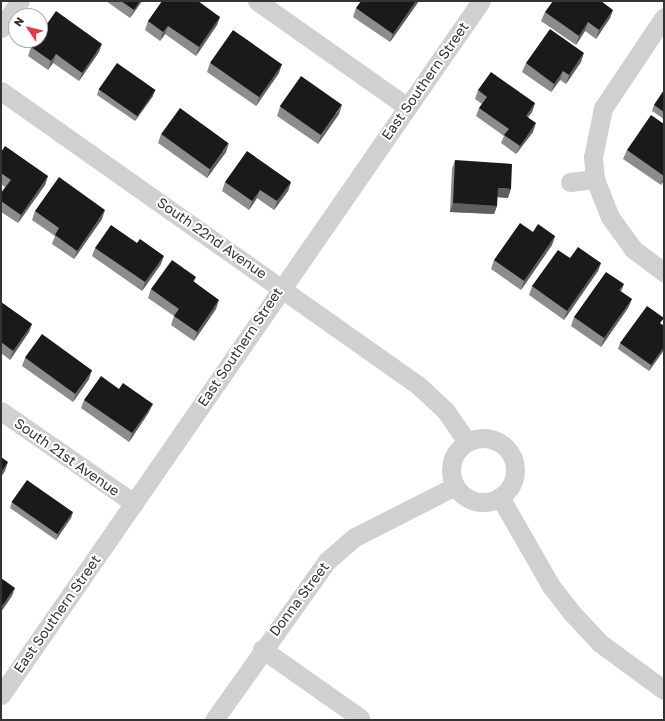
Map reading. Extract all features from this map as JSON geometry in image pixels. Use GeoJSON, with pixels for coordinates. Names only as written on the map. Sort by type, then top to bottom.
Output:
{"type":"FeatureCollection","features":[{"type":"Feature","properties":{"kind":"street"},"geometry":{"type":"LineString","coordinates":[[1,28],[20,1]]}},
{"type":"Feature","properties":{"kind":"street"},"geometry":{"type":"LineString","coordinates":[[257,1],[407,107]]}},
{"type":"Feature","properties":{"kind":"street","name":"East Southern Street"},"geometry":{"type":"LineString","coordinates":[[1,695],[481,1]]}},
{"type":"Feature","properties":{"kind":"street"},"geometry":{"type":"LineString","coordinates":[[664,17],[603,108],[595,137],[595,179],[602,202],[622,237],[664,272]]}},
{"type":"Feature","properties":{"kind":"street","name":"South 22nd Avenue"},"geometry":{"type":"LineString","coordinates":[[1,91],[282,287],[418,385],[445,410],[467,442]]}},
{"type":"Feature","properties":{"kind":"street"},"geometry":{"type":"LineString","coordinates":[[570,182],[595,179]]}},
{"type":"Feature","properties":{"kind":"street","name":"South 21st Avenue"},"geometry":{"type":"LineString","coordinates":[[1,410],[134,503]]}},
{"type":"Feature","properties":{"kind":"street"},"geometry":{"type":"LineString","coordinates":[[484,437],[494,439],[511,453],[515,475],[500,497],[477,502],[467,498],[455,486],[451,463],[455,453],[467,442],[484,437]]}},
{"type":"Feature","properties":{"kind":"street","name":"Donna Street"},"geometry":{"type":"LineString","coordinates":[[214,720],[262,649],[327,561],[355,537],[455,486]]}},
{"type":"Feature","properties":{"kind":"street"},"geometry":{"type":"LineString","coordinates":[[500,497],[552,586],[572,613],[600,643],[663,686]]}},
{"type":"Feature","properties":{"kind":"street"},"geometry":{"type":"LineString","coordinates":[[262,649],[360,718]]}},
{"type":"Feature","properties":{"kind":"building"},"geometry":{"type":"Polygon","coordinates":[[[121,1],[140,1],[134,10],[121,1]]]}},
{"type":"Feature","properties":{"kind":"building"},"geometry":{"type":"Polygon","coordinates":[[[162,1],[198,1],[220,17],[199,47],[168,26],[163,32],[148,21],[162,1]]]}},
{"type":"Feature","properties":{"kind":"building"},"geometry":{"type":"Polygon","coordinates":[[[361,1],[416,1],[393,34],[356,8],[361,1]]]}},
{"type":"Feature","properties":{"kind":"building"},"geometry":{"type":"Polygon","coordinates":[[[553,1],[601,1],[613,10],[599,30],[588,22],[579,36],[545,12],[553,1]]]}},
{"type":"Feature","properties":{"kind":"building"},"geometry":{"type":"Polygon","coordinates":[[[56,11],[102,44],[82,73],[56,54],[51,61],[32,48],[48,48],[48,22],[56,11]]]}},
{"type":"Feature","properties":{"kind":"building"},"geometry":{"type":"Polygon","coordinates":[[[550,29],[584,53],[569,75],[563,71],[554,84],[526,63],[550,29]]]}},
{"type":"Feature","properties":{"kind":"building"},"geometry":{"type":"Polygon","coordinates":[[[233,30],[282,64],[259,97],[210,63],[233,30]]]}},
{"type":"Feature","properties":{"kind":"building"},"geometry":{"type":"Polygon","coordinates":[[[117,63],[156,90],[137,116],[99,89],[117,63]]]}},
{"type":"Feature","properties":{"kind":"building"},"geometry":{"type":"Polygon","coordinates":[[[491,72],[535,103],[526,116],[536,123],[520,146],[504,135],[509,129],[479,108],[487,97],[478,90],[491,72]]]}},
{"type":"Feature","properties":{"kind":"building"},"geometry":{"type":"Polygon","coordinates":[[[301,76],[342,105],[321,135],[280,106],[301,76]]]}},
{"type":"Feature","properties":{"kind":"building"},"geometry":{"type":"Polygon","coordinates":[[[664,90],[664,112],[654,105],[664,90]]]}},
{"type":"Feature","properties":{"kind":"building"},"geometry":{"type":"Polygon","coordinates":[[[180,108],[229,143],[210,169],[161,134],[180,108]]]}},
{"type":"Feature","properties":{"kind":"building"},"geometry":{"type":"Polygon","coordinates":[[[651,115],[664,124],[664,176],[627,150],[651,115]]]}},
{"type":"Feature","properties":{"kind":"building"},"geometry":{"type":"Polygon","coordinates":[[[5,146],[48,176],[21,215],[1,201],[1,193],[11,180],[1,173],[1,152],[5,146]]]}},
{"type":"Feature","properties":{"kind":"building"},"geometry":{"type":"Polygon","coordinates":[[[247,151],[291,182],[277,201],[260,190],[252,201],[225,182],[247,151]]]}},
{"type":"Feature","properties":{"kind":"building"},"geometry":{"type":"Polygon","coordinates":[[[455,160],[512,164],[511,189],[498,188],[497,206],[453,203],[455,160]]]}},
{"type":"Feature","properties":{"kind":"building"},"geometry":{"type":"Polygon","coordinates":[[[59,177],[105,210],[77,251],[55,235],[59,228],[35,211],[59,177]]]}},
{"type":"Feature","properties":{"kind":"building"},"geometry":{"type":"Polygon","coordinates":[[[520,223],[533,232],[538,224],[555,236],[524,281],[494,260],[520,223]]]}},
{"type":"Feature","properties":{"kind":"building"},"geometry":{"type":"Polygon","coordinates":[[[111,225],[137,243],[140,239],[164,256],[145,282],[95,248],[111,225]]]}},
{"type":"Feature","properties":{"kind":"building"},"geometry":{"type":"Polygon","coordinates":[[[578,247],[601,263],[567,311],[532,286],[558,250],[570,258],[578,247]]]}},
{"type":"Feature","properties":{"kind":"building"},"geometry":{"type":"Polygon","coordinates":[[[172,260],[196,277],[193,281],[219,300],[197,332],[174,316],[179,309],[151,289],[172,260]]]}},
{"type":"Feature","properties":{"kind":"building"},"geometry":{"type":"Polygon","coordinates":[[[606,272],[624,284],[619,290],[632,299],[604,338],[574,317],[606,272]]]}},
{"type":"Feature","properties":{"kind":"building"},"geometry":{"type":"Polygon","coordinates":[[[1,302],[32,324],[13,351],[1,342],[1,302]]]}},
{"type":"Feature","properties":{"kind":"building"},"geometry":{"type":"Polygon","coordinates":[[[647,306],[664,318],[660,323],[664,326],[664,347],[651,365],[620,343],[647,306]]]}},
{"type":"Feature","properties":{"kind":"building"},"geometry":{"type":"Polygon","coordinates":[[[42,334],[92,370],[75,394],[25,357],[42,334]]]}},
{"type":"Feature","properties":{"kind":"building"},"geometry":{"type":"Polygon","coordinates":[[[101,376],[119,389],[123,383],[153,404],[132,433],[84,400],[101,376]]]}},
{"type":"Feature","properties":{"kind":"building"},"geometry":{"type":"Polygon","coordinates":[[[1,457],[8,462],[1,473],[1,457]]]}},
{"type":"Feature","properties":{"kind":"building"},"geometry":{"type":"Polygon","coordinates":[[[27,480],[73,512],[57,534],[12,502],[27,480]]]}},
{"type":"Feature","properties":{"kind":"building"},"geometry":{"type":"Polygon","coordinates":[[[1,578],[15,588],[1,608],[1,578]]]}}]}
